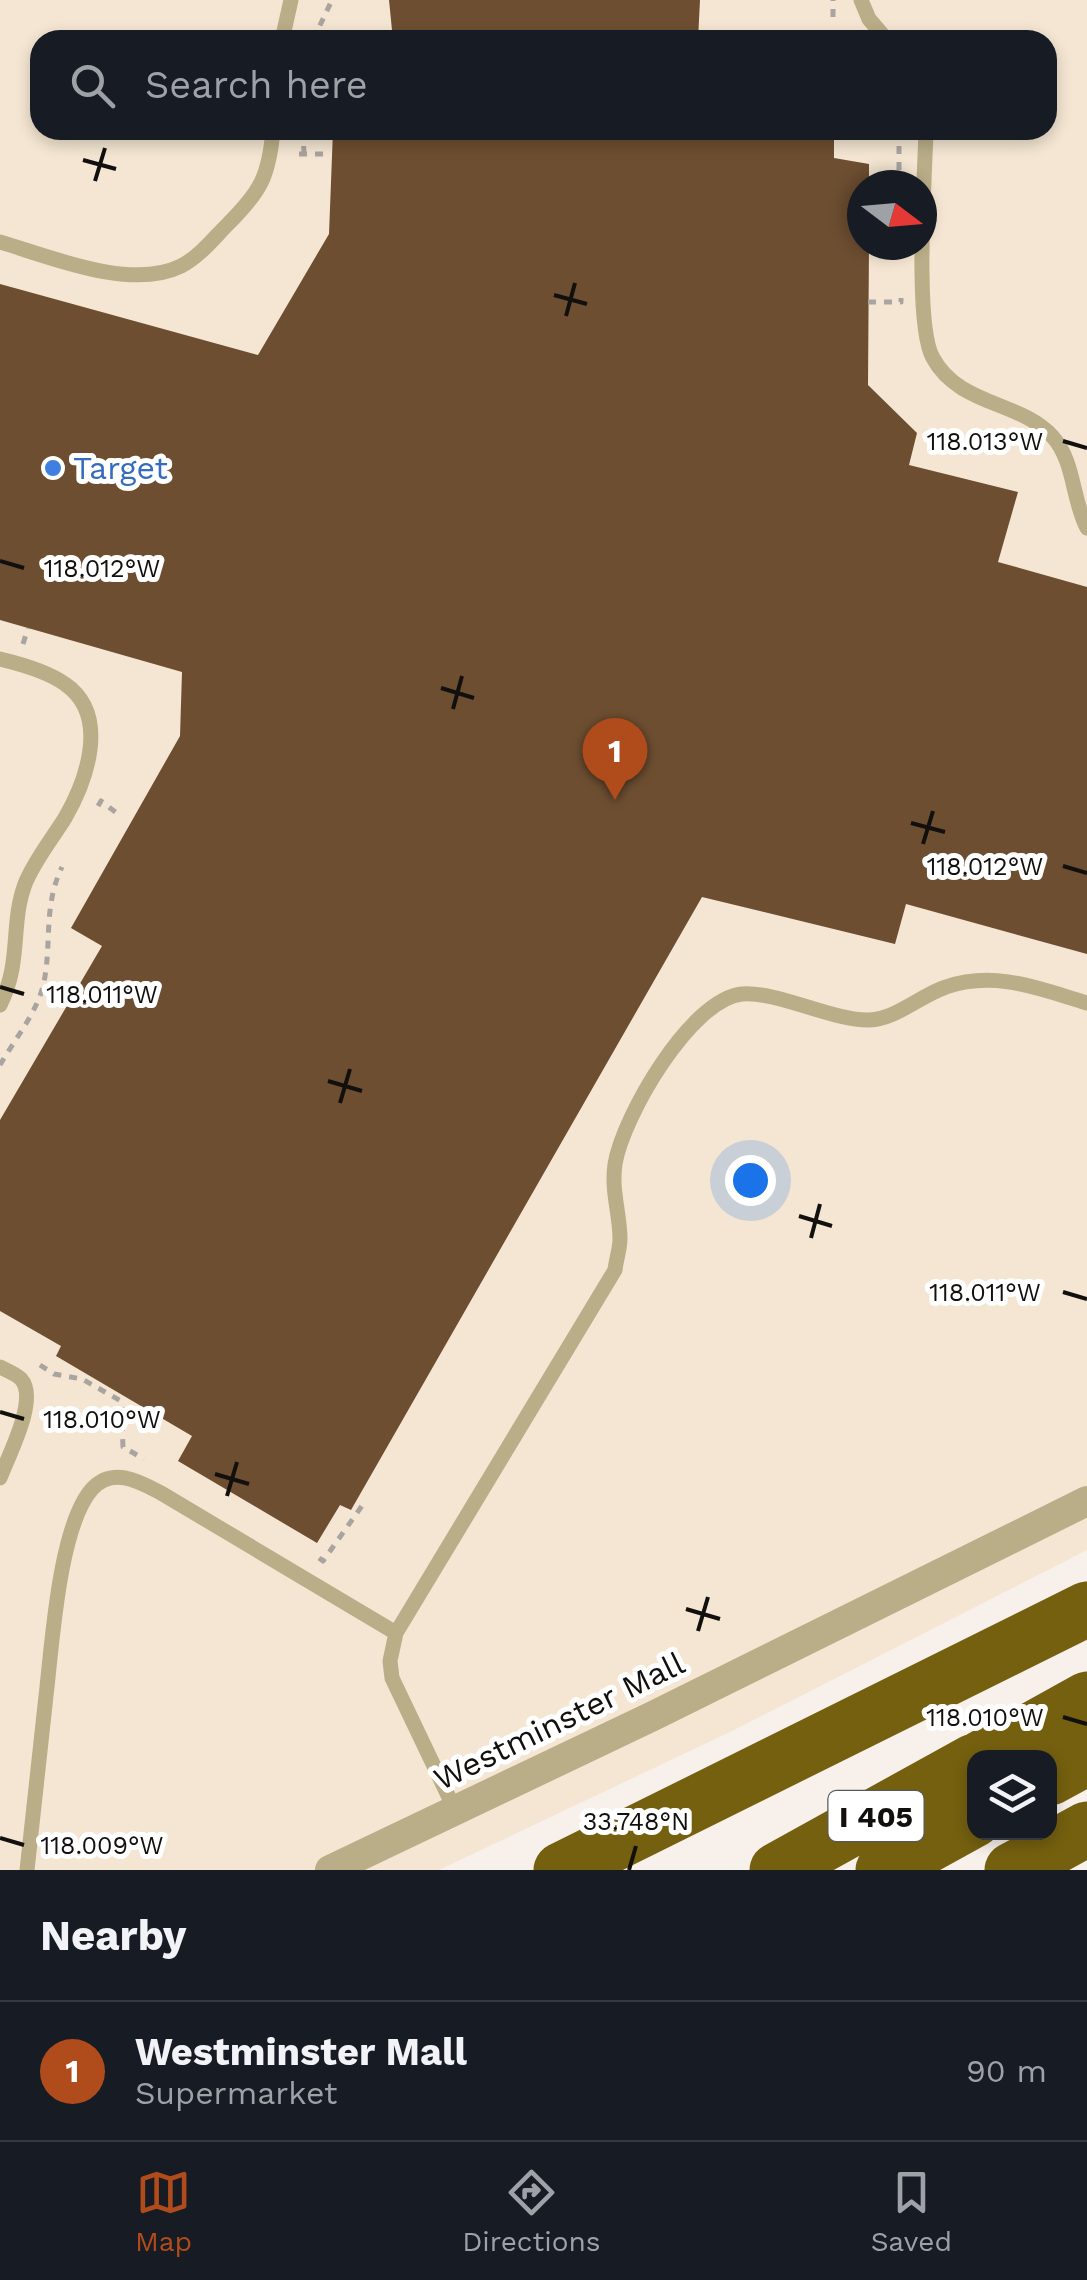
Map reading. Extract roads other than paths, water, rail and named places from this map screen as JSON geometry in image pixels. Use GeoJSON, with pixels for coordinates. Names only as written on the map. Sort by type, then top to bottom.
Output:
{"type":"FeatureCollection","features":[{"type":"Feature","properties":{"kind":"highway"},"geometry":{"type":"LineString","coordinates":[[560,1870],[1087,1608]]}},
{"type":"Feature","properties":{"kind":"highway","name":"I 405"},"geometry":{"type":"LineString","coordinates":[[994,1750],[1087,1699]]}},
{"type":"Feature","properties":{"kind":"highway"},"geometry":{"type":"LineString","coordinates":[[1057,1774],[1087,1758]]}},
{"type":"Feature","properties":{"kind":"highway","name":"I 405"},"geometry":{"type":"LineString","coordinates":[[777,1870],[967,1765]]}},
{"type":"Feature","properties":{"kind":"highway"},"geometry":{"type":"LineString","coordinates":[[883,1870],[967,1824]]}},
{"type":"Feature","properties":{"kind":"highway"},"geometry":{"type":"LineString","coordinates":[[1012,1870],[1087,1829]]}},
{"type":"Feature","properties":{"kind":"street","name":"Westminster Mall"},"geometry":{"type":"LineString","coordinates":[[330,1870],[1087,1501]]}},
{"type":"Feature","properties":{"kind":"lane"},"geometry":{"type":"LineString","coordinates":[[284,30],[291,0]]}},
{"type":"Feature","properties":{"kind":"lane"},"geometry":{"type":"LineString","coordinates":[[861,0],[878,30]]}},
{"type":"Feature","properties":{"kind":"lane"},"geometry":{"type":"LineString","coordinates":[[0,242],[102,270],[137,275],[183,266],[258,194],[272,140]]}},
{"type":"Feature","properties":{"kind":"lane"},"geometry":{"type":"LineString","coordinates":[[926,140],[924,297],[926,340],[932,357],[962,388],[1052,436],[1064,456],[1087,528]]}},
{"type":"Feature","properties":{"kind":"lane"},"geometry":{"type":"LineString","coordinates":[[0,659],[66,684],[87,712],[91,741],[80,788],[25,884],[16,958],[10,985],[0,1005]]}},
{"type":"Feature","properties":{"kind":"lane"},"geometry":{"type":"LineString","coordinates":[[456,1810],[392,1678],[390,1661],[396,1633],[614,1270],[620,1239],[613,1200],[615,1162],[626,1128],[666,1057],[703,1012],[725,997],[747,994],[870,1020],[912,1005],[945,987],[991,980],[1009,980],[1087,1003]]}},
{"type":"Feature","properties":{"kind":"lane"},"geometry":{"type":"LineString","coordinates":[[0,1366],[20,1378],[28,1393],[26,1409],[0,1478]]}},
{"type":"Feature","properties":{"kind":"lane"},"geometry":{"type":"LineString","coordinates":[[27,1870],[55,1606],[79,1510],[93,1487],[108,1479],[128,1477],[145,1485],[396,1633]]}},
{"type":"Feature","properties":{"kind":"place","name":"Target"},"geometry":{"type":"Point","coordinates":[53,468]}},
{"type":"Feature","properties":{"kind":"place","name":"Westminster Mall"},"geometry":{"type":"Point","coordinates":[615,800]}}]}
